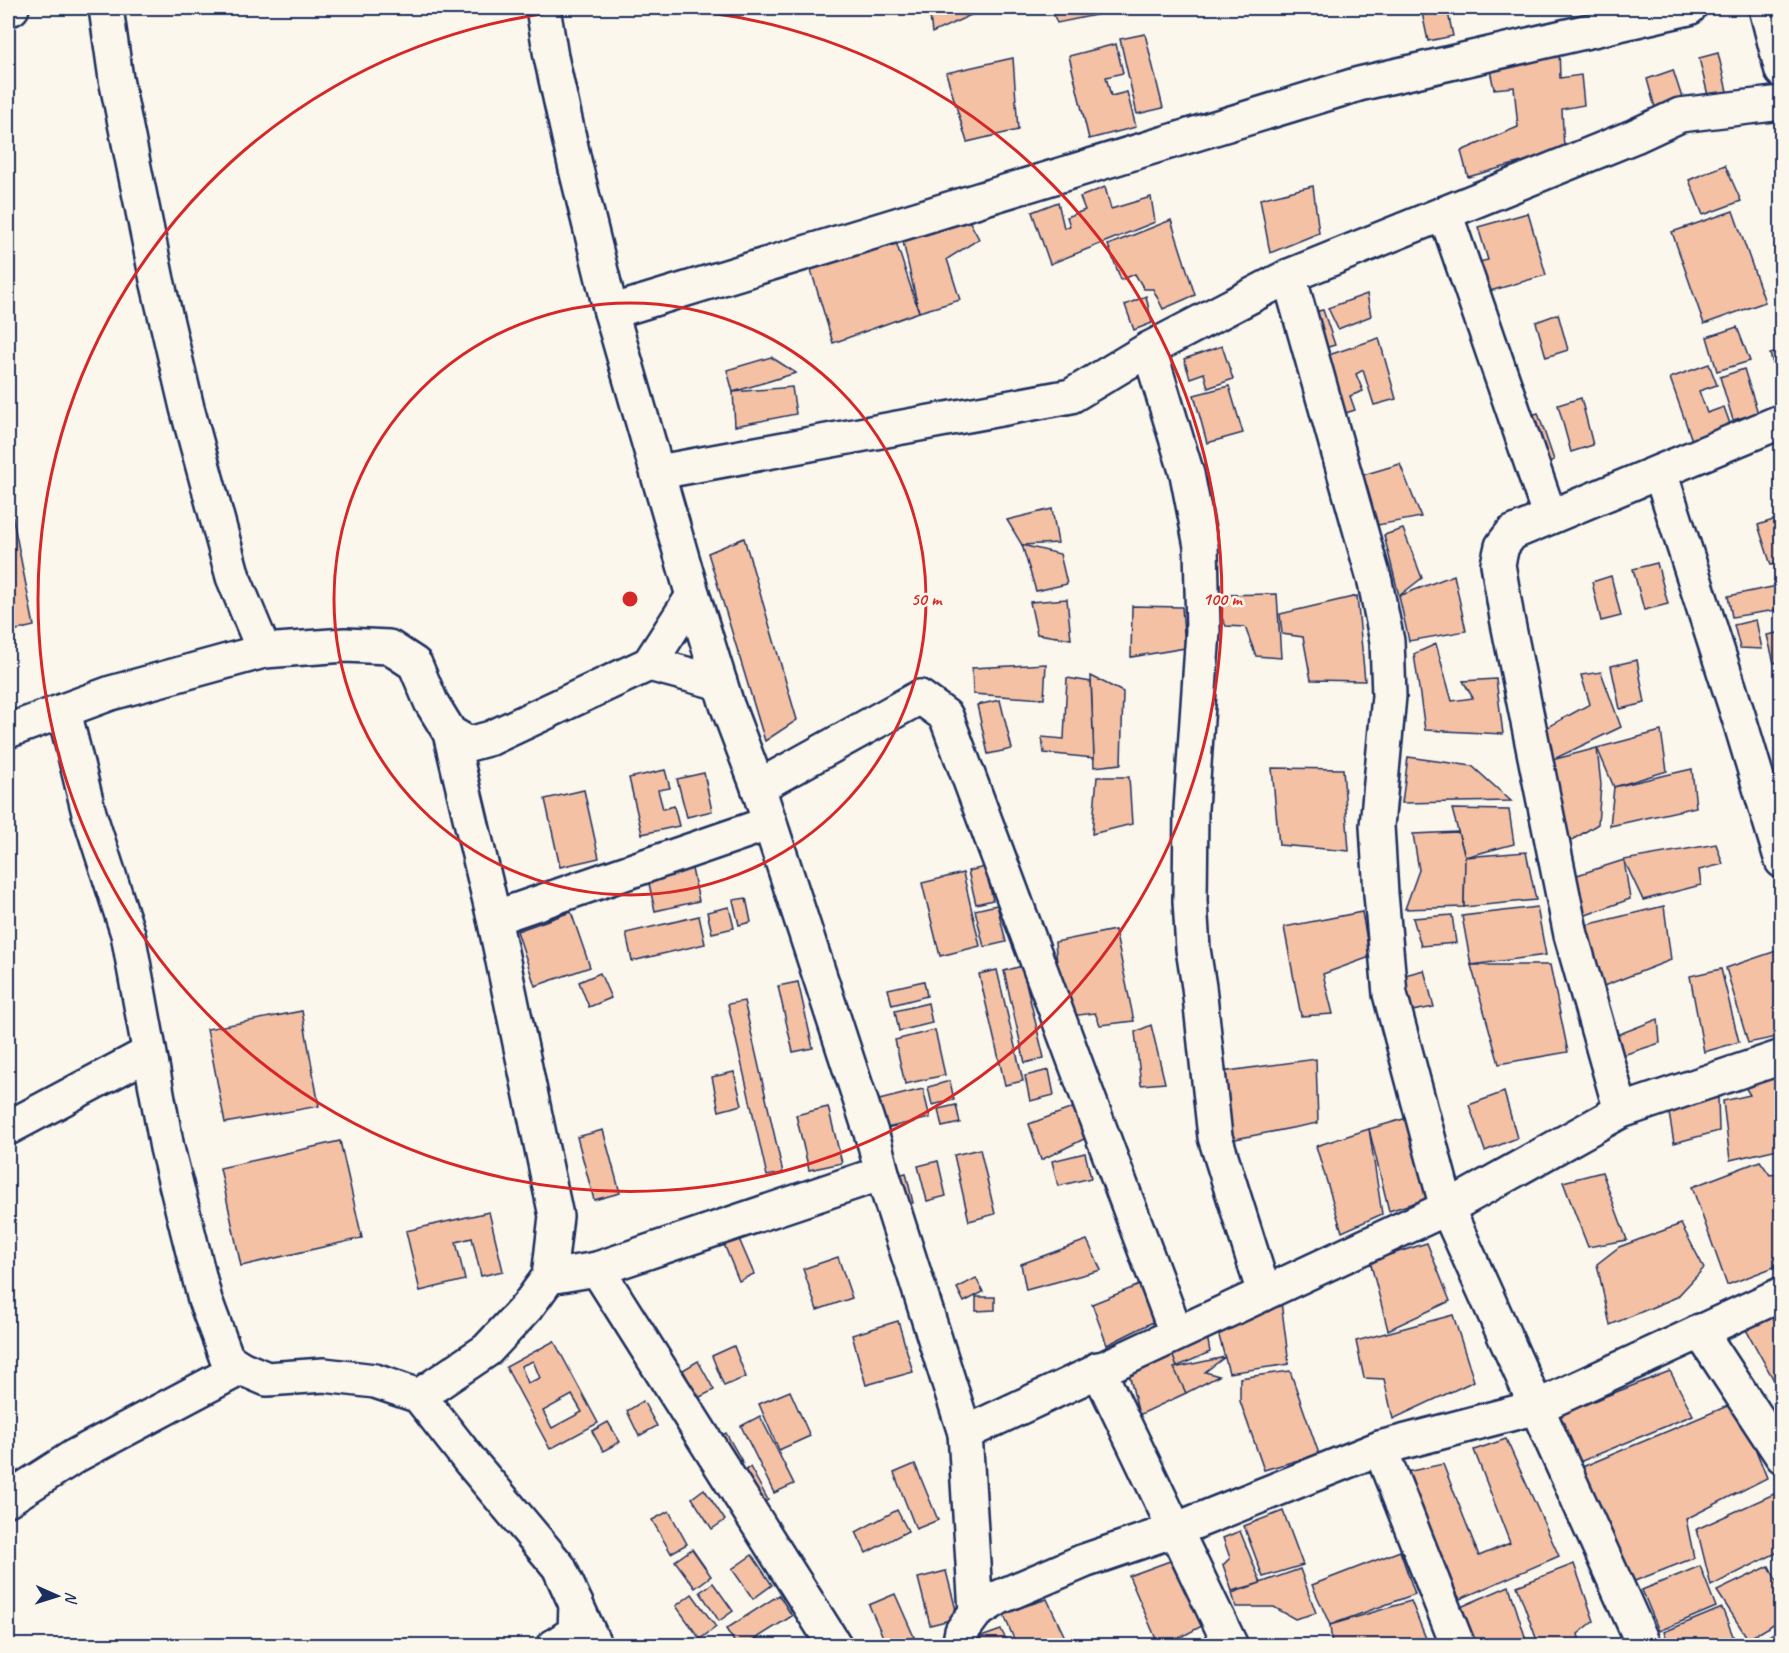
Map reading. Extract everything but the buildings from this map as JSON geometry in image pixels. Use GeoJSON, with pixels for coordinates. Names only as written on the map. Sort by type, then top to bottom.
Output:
{"type":"FeatureCollection","features":[{"type":"Feature","properties":{"kind":"street"},"geometry":{"type":"LineString","coordinates":[[8,9],[12,8]]}},
{"type":"Feature","properties":{"kind":"street"},"geometry":{"type":"LineString","coordinates":[[106,8],[116,79],[157,280],[187,408],[233,577],[264,651]]}},
{"type":"Feature","properties":{"kind":"street"},"geometry":{"type":"LineString","coordinates":[[543,8],[573,158],[611,312],[693,596],[875,1144],[882,1173],[964,1433],[976,1612]]}},
{"type":"Feature","properties":{"kind":"street"},"geometry":{"type":"LineString","coordinates":[[611,312],[1359,84],[1689,8]]}},
{"type":"Feature","properties":{"kind":"street"},"geometry":{"type":"LineString","coordinates":[[1766,8],[1782,71]]}},
{"type":"Feature","properties":{"kind":"street"},"geometry":{"type":"LineString","coordinates":[[659,472],[1071,396],[1149,349],[1289,276],[1635,136],[1680,115],[1782,103]]}},
{"type":"Feature","properties":{"kind":"street"},"geometry":{"type":"LineString","coordinates":[[1445,213],[1550,517]]}},
{"type":"Feature","properties":{"kind":"street"},"geometry":{"type":"LineString","coordinates":[[1289,276],[1372,571],[1387,641],[1389,696],[1377,826],[1390,994],[1447,1208],[1644,1646]]}},
{"type":"Feature","properties":{"kind":"street"},"geometry":{"type":"LineString","coordinates":[[1149,349],[1186,474],[1201,546],[1203,631],[1191,808],[1190,901],[1193,949],[1215,1137],[1264,1293]]}},
{"type":"Feature","properties":{"kind":"street"},"geometry":{"type":"LineString","coordinates":[[1621,1111],[1571,935],[1507,618],[1498,564],[1502,546],[1512,533],[1782,421]]}},
{"type":"Feature","properties":{"kind":"street"},"geometry":{"type":"LineString","coordinates":[[1660,472],[1782,861]]}},
{"type":"Feature","properties":{"kind":"street"},"geometry":{"type":"LineString","coordinates":[[450,733],[469,744],[491,738],[649,664],[693,596]]}},
{"type":"Feature","properties":{"kind":"street"},"geometry":{"type":"LineString","coordinates":[[8,731],[111,693],[264,651],[345,645],[389,647],[415,664],[431,702],[450,733],[494,918],[556,1216],[549,1277],[527,1307],[488,1350],[419,1396]]}},
{"type":"Feature","properties":{"kind":"street"},"geometry":{"type":"LineString","coordinates":[[649,664],[720,683]]}},
{"type":"Feature","properties":{"kind":"street"},"geometry":{"type":"LineString","coordinates":[[758,787],[920,697],[946,716],[1176,1334]]}},
{"type":"Feature","properties":{"kind":"street"},"geometry":{"type":"LineString","coordinates":[[64,711],[89,813],[128,934],[167,1148],[205,1300],[227,1359],[267,1379],[324,1375],[375,1381],[419,1396],[470,1461],[559,1566],[596,1646]]}},
{"type":"Feature","properties":{"kind":"street"},"geometry":{"type":"LineString","coordinates":[[494,918],[770,823]]}},
{"type":"Feature","properties":{"kind":"street"},"geometry":{"type":"LineString","coordinates":[[8,1128],[149,1053]]}},
{"type":"Feature","properties":{"kind":"street"},"geometry":{"type":"LineString","coordinates":[[964,1433],[1447,1208],[1621,1111],[1782,1057]]}},
{"type":"Feature","properties":{"kind":"street"},"geometry":{"type":"LineString","coordinates":[[549,1277],[597,1269],[882,1173]]}},
{"type":"Feature","properties":{"kind":"street"},"geometry":{"type":"LineString","coordinates":[[597,1269],[835,1646]]}},
{"type":"Feature","properties":{"kind":"street"},"geometry":{"type":"LineString","coordinates":[[959,1646],[962,1631],[976,1612],[1000,1597],[1084,1561],[1175,1530],[1380,1448],[1537,1407],[1782,1294]]}},
{"type":"Feature","properties":{"kind":"street"},"geometry":{"type":"LineString","coordinates":[[1700,1331],[1782,1456]]}},
{"type":"Feature","properties":{"kind":"street"},"geometry":{"type":"LineString","coordinates":[[8,1499],[75,1456],[241,1368]]}},
{"type":"Feature","properties":{"kind":"street"},"geometry":{"type":"LineString","coordinates":[[1098,1369],[1231,1646]]}},
{"type":"Feature","properties":{"kind":"street"},"geometry":{"type":"LineString","coordinates":[[1380,1448],[1458,1646]]}},
{"type":"Feature","properties":{"kind":"street"},"geometry":{"type":"LineString","coordinates":[[554,1646],[575,1632],[576,1604]]}}]}
